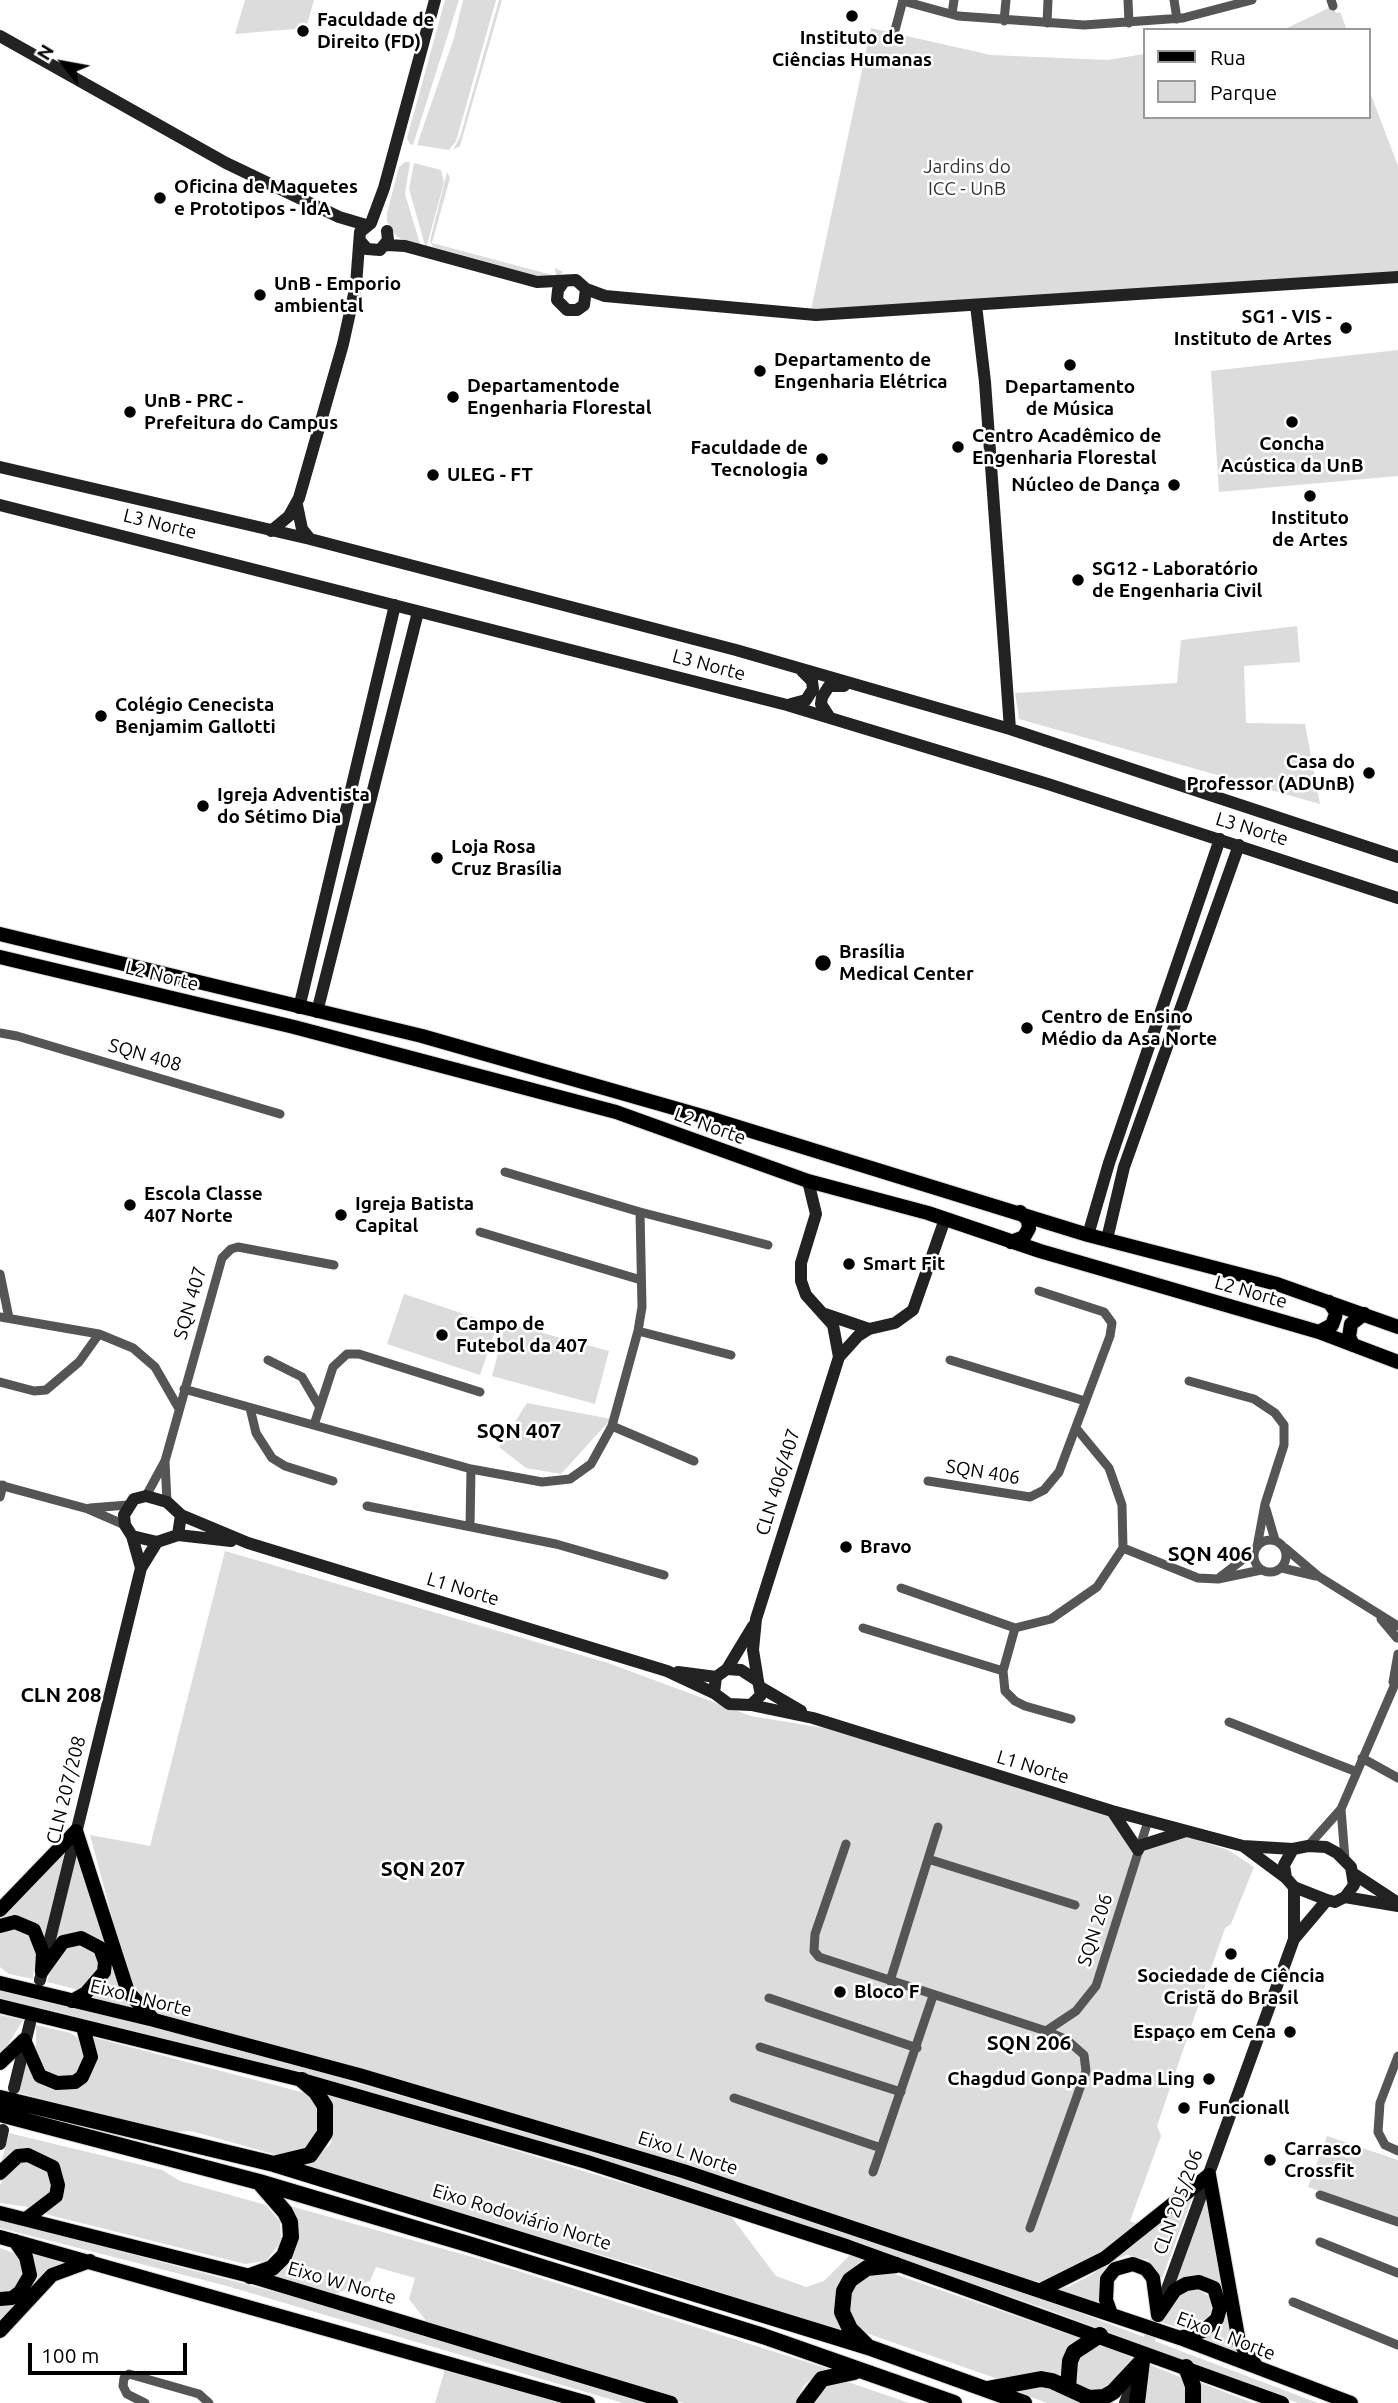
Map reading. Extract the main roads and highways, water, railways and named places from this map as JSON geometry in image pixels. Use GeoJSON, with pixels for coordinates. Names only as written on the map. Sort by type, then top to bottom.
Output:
{"type":"FeatureCollection","features":[{"type":"Feature","properties":{"kind":"highway"},"geometry":{"type":"LineString","coordinates":[[274,2164],[310,2155],[325,2133],[325,2106],[316,2092],[302,2080]]}},
{"type":"Feature","properties":{"kind":"highway","name":"Eixo Rodoviário Norte"},"geometry":{"type":"LineString","coordinates":[[0,2098],[274,2164],[868,2347],[1024,2403]]}},
{"type":"Feature","properties":{"kind":"highway"},"geometry":{"type":"LineString","coordinates":[[0,2114],[258,2182],[633,2295],[763,2336],[954,2403]]}},
{"type":"Feature","properties":{"kind":"highway"},"geometry":{"type":"LineString","coordinates":[[250,2276],[272,2268],[284,2256],[291,2237],[290,2222],[285,2212],[258,2182]]}},
{"type":"Feature","properties":{"kind":"highway"},"geometry":{"type":"LineString","coordinates":[[868,2347],[850,2329],[842,2312],[844,2291],[850,2280],[867,2267],[896,2265]]}},
{"type":"Feature","properties":{"kind":"highway"},"geometry":{"type":"LineString","coordinates":[[1068,2388],[1070,2361],[1074,2352],[1100,2335]]}},
{"type":"Feature","properties":{"kind":"highway"},"geometry":{"type":"LineString","coordinates":[[987,2389],[1041,2379],[1089,2398],[1104,2397],[1121,2385],[1142,2360],[1137,2403]]}},
{"type":"Feature","properties":{"kind":"highway"},"geometry":{"type":"LineString","coordinates":[[1186,2367],[1193,2386],[1193,2403]]}},
{"type":"Feature","properties":{"kind":"highway"},"geometry":{"type":"LineString","coordinates":[[804,2403],[822,2379],[858,2371]]}},
{"type":"Feature","properties":{"kind":"main road","name":"L2 Norte"},"geometry":{"type":"LineString","coordinates":[[0,934],[422,1036],[774,1138],[1018,1211],[1088,1235],[1277,1284],[1398,1327]]}},
{"type":"Feature","properties":{"kind":"main road","name":"L2 Norte"},"geometry":{"type":"LineString","coordinates":[[0,957],[294,1027],[616,1112],[808,1181],[945,1219],[1011,1242],[1319,1332],[1398,1362]]}},
{"type":"Feature","properties":{"kind":"main road"},"geometry":{"type":"LineString","coordinates":[[767,1167],[763,1161],[764,1151],[774,1138]]}},
{"type":"Feature","properties":{"kind":"main road"},"geometry":{"type":"LineString","coordinates":[[1011,1242],[1024,1237],[1029,1228],[1028,1220],[1018,1211]]}},
{"type":"Feature","properties":{"kind":"main road"},"geometry":{"type":"LineString","coordinates":[[1319,1332],[1332,1325],[1335,1317],[1336,1312],[1329,1302]]}},
{"type":"Feature","properties":{"kind":"main road"},"geometry":{"type":"LineString","coordinates":[[1353,1345],[1349,1337],[1351,1324],[1364,1314]]}},
{"type":"Feature","properties":{"kind":"main road"},"geometry":{"type":"LineString","coordinates":[[0,1910],[76,1831],[128,1992],[154,2020]]}},
{"type":"Feature","properties":{"kind":"main road"},"geometry":{"type":"LineString","coordinates":[[0,1926],[15,1922],[34,1930],[43,1953],[41,1975],[63,1942],[82,1938],[100,1948],[106,1962],[104,1972],[86,1993],[72,2001]]}},
{"type":"Feature","properties":{"kind":"main road","name":"Eixo L Norte"},"geometry":{"type":"LineString","coordinates":[[3,1982],[359,2075],[619,2151],[1111,2314],[1351,2403]]}},
{"type":"Feature","properties":{"kind":"main road","name":"Eixo L Norte"},"geometry":{"type":"LineString","coordinates":[[0,2006],[302,2080],[600,2166],[738,2209],[1100,2335],[1282,2403]]}},
{"type":"Feature","properties":{"kind":"main road"},"geometry":{"type":"LineString","coordinates":[[0,2063],[24,2040],[40,2076],[50,2082],[67,2084],[82,2077],[89,2065],[91,2057],[83,2027]]}},
{"type":"Feature","properties":{"kind":"main road"},"geometry":{"type":"LineString","coordinates":[[0,2173],[19,2157],[28,2155],[53,2167],[58,2185],[56,2196],[26,2219]]}},
{"type":"Feature","properties":{"kind":"main road"},"geometry":{"type":"LineString","coordinates":[[1041,2290],[1105,2258],[1209,2175],[1239,2342],[1259,2370]]}},
{"type":"Feature","properties":{"kind":"main road","name":"Eixo W Norte"},"geometry":{"type":"LineString","coordinates":[[0,2213],[250,2276],[671,2403]]}},
{"type":"Feature","properties":{"kind":"main road"},"geometry":{"type":"LineString","coordinates":[[0,2236],[588,2403]]}},
{"type":"Feature","properties":{"kind":"main road"},"geometry":{"type":"LineString","coordinates":[[0,2299],[12,2298],[30,2275],[26,2257],[15,2241]]}},
{"type":"Feature","properties":{"kind":"main road"},"geometry":{"type":"LineString","coordinates":[[0,2331],[52,2275],[90,2261]]}},
{"type":"Feature","properties":{"kind":"main road"},"geometry":{"type":"LineString","coordinates":[[1111,2314],[1106,2300],[1107,2280],[1115,2269],[1133,2264],[1146,2269],[1153,2277],[1157,2317],[1175,2290],[1186,2284],[1199,2282],[1214,2288],[1220,2308],[1217,2319],[1203,2331],[1180,2338]]}},
{"type":"Feature","properties":{"kind":"tunnel"},"geometry":{"type":"LineString","coordinates":[[30,2022],[39,1982]]}},
{"type":"Feature","properties":{"kind":"tunnel"},"geometry":{"type":"LineString","coordinates":[[1142,2359],[1156,2320]]}},
{"type":"Feature","properties":{"kind":"place","name":"Instituto de Ciências Humanas"},"geometry":{"type":"Point","coordinates":[852,16]}},
{"type":"Feature","properties":{"kind":"place","name":"Faculdade de Direito (FD)"},"geometry":{"type":"Point","coordinates":[303,31]}},
{"type":"Feature","properties":{"kind":"place","name":"Oficina de Maquetes e Prototipos - IdA"},"geometry":{"type":"Point","coordinates":[160,198]}},
{"type":"Feature","properties":{"kind":"place","name":"UnB - Emporio ambiental"},"geometry":{"type":"Point","coordinates":[260,295]}},
{"type":"Feature","properties":{"kind":"place","name":"SG1 - VIS - Instituto de Artes"},"geometry":{"type":"Point","coordinates":[1346,328]}},
{"type":"Feature","properties":{"kind":"place","name":"Departamento de Música"},"geometry":{"type":"Point","coordinates":[1070,365]}},
{"type":"Feature","properties":{"kind":"place","name":"Departamento de Engenharia Elétrica"},"geometry":{"type":"Point","coordinates":[760,371]}},
{"type":"Feature","properties":{"kind":"place","name":"Departamentode Engenharia Florestal"},"geometry":{"type":"Point","coordinates":[453,397]}},
{"type":"Feature","properties":{"kind":"place","name":"UnB - PRC - Prefeitura do Campus"},"geometry":{"type":"Point","coordinates":[130,412]}},
{"type":"Feature","properties":{"kind":"place","name":"Concha Acústica da UnB"},"geometry":{"type":"Point","coordinates":[1292,422]}},
{"type":"Feature","properties":{"kind":"place","name":"Centro Acadêmico de Engenharia Florestal"},"geometry":{"type":"Point","coordinates":[958,447]}},
{"type":"Feature","properties":{"kind":"place","name":"Faculdade de Tecnologia"},"geometry":{"type":"Point","coordinates":[822,459]}},
{"type":"Feature","properties":{"kind":"place","name":"ULEG - FT"},"geometry":{"type":"Point","coordinates":[433,475]}},
{"type":"Feature","properties":{"kind":"place","name":"Núcleo de Dança"},"geometry":{"type":"Point","coordinates":[1174,485]}},
{"type":"Feature","properties":{"kind":"place","name":"Instituto de Artes"},"geometry":{"type":"Point","coordinates":[1310,496]}},
{"type":"Feature","properties":{"kind":"place","name":"SG12 - Laboratório de Engenharia Civil"},"geometry":{"type":"Point","coordinates":[1078,580]}},
{"type":"Feature","properties":{"kind":"place","name":"Colégio Cenecista Benjamim Gallotti"},"geometry":{"type":"Point","coordinates":[101,716]}},
{"type":"Feature","properties":{"kind":"place","name":"Casa do Professor (ADUnB)"},"geometry":{"type":"Point","coordinates":[1369,773]}},
{"type":"Feature","properties":{"kind":"place","name":"Igreja Adventista do Sétimo Dia"},"geometry":{"type":"Point","coordinates":[203,806]}},
{"type":"Feature","properties":{"kind":"place","name":"Loja Rosa Cruz Brasília"},"geometry":{"type":"Point","coordinates":[437,858]}},
{"type":"Feature","properties":{"kind":"place","name":"Brasília Medical Center"},"geometry":{"type":"Point","coordinates":[823,963]}},
{"type":"Feature","properties":{"kind":"place","name":"Centro de Ensino Médio da Asa Norte"},"geometry":{"type":"Point","coordinates":[1027,1028]}},
{"type":"Feature","properties":{"kind":"place","name":"Escola Classe 407 Norte"},"geometry":{"type":"Point","coordinates":[130,1205]}},
{"type":"Feature","properties":{"kind":"place","name":"Igreja Batista Capital"},"geometry":{"type":"Point","coordinates":[341,1215]}},
{"type":"Feature","properties":{"kind":"place","name":"Smart Fit"},"geometry":{"type":"Point","coordinates":[849,1264]}},
{"type":"Feature","properties":{"kind":"place","name":"Campo de Futebol da 407"},"geometry":{"type":"Point","coordinates":[442,1335]}},
{"type":"Feature","properties":{"kind":"place","name":"Bravo"},"geometry":{"type":"Point","coordinates":[846,1547]}},
{"type":"Feature","properties":{"kind":"place","name":"Sociedade de Ciência Cristã do Brasil"},"geometry":{"type":"Point","coordinates":[1231,1954]}},
{"type":"Feature","properties":{"kind":"place","name":"Bloco F"},"geometry":{"type":"Point","coordinates":[840,1992]}},
{"type":"Feature","properties":{"kind":"place","name":"Espaço em Cena"},"geometry":{"type":"Point","coordinates":[1290,2032]}},
{"type":"Feature","properties":{"kind":"place","name":"Chagdud Gonpa Padma Ling"},"geometry":{"type":"Point","coordinates":[1209,2079]}},
{"type":"Feature","properties":{"kind":"place","name":"Funcionall"},"geometry":{"type":"Point","coordinates":[1184,2108]}},
{"type":"Feature","properties":{"kind":"place","name":"Carrasco Crossfit"},"geometry":{"type":"Point","coordinates":[1270,2160]}},
{"type":"Feature","properties":{"kind":"district","name":"SQN 407"},"geometry":{"type":"Point","coordinates":[519,1431]}},
{"type":"Feature","properties":{"kind":"district","name":"SQN 406"},"geometry":{"type":"Point","coordinates":[1210,1554]}},
{"type":"Feature","properties":{"kind":"district","name":"CLN 208"},"geometry":{"type":"Point","coordinates":[61,1695]}},
{"type":"Feature","properties":{"kind":"district","name":"SQN 207"},"geometry":{"type":"Point","coordinates":[423,1869]}},
{"type":"Feature","properties":{"kind":"district","name":"SQN 206"},"geometry":{"type":"Point","coordinates":[1029,2043]}},
{"type":"Feature","properties":{"kind":"park label","name":"Jardins do ICC - UnB"},"geometry":{"type":"Point","coordinates":[967,178]}}]}
